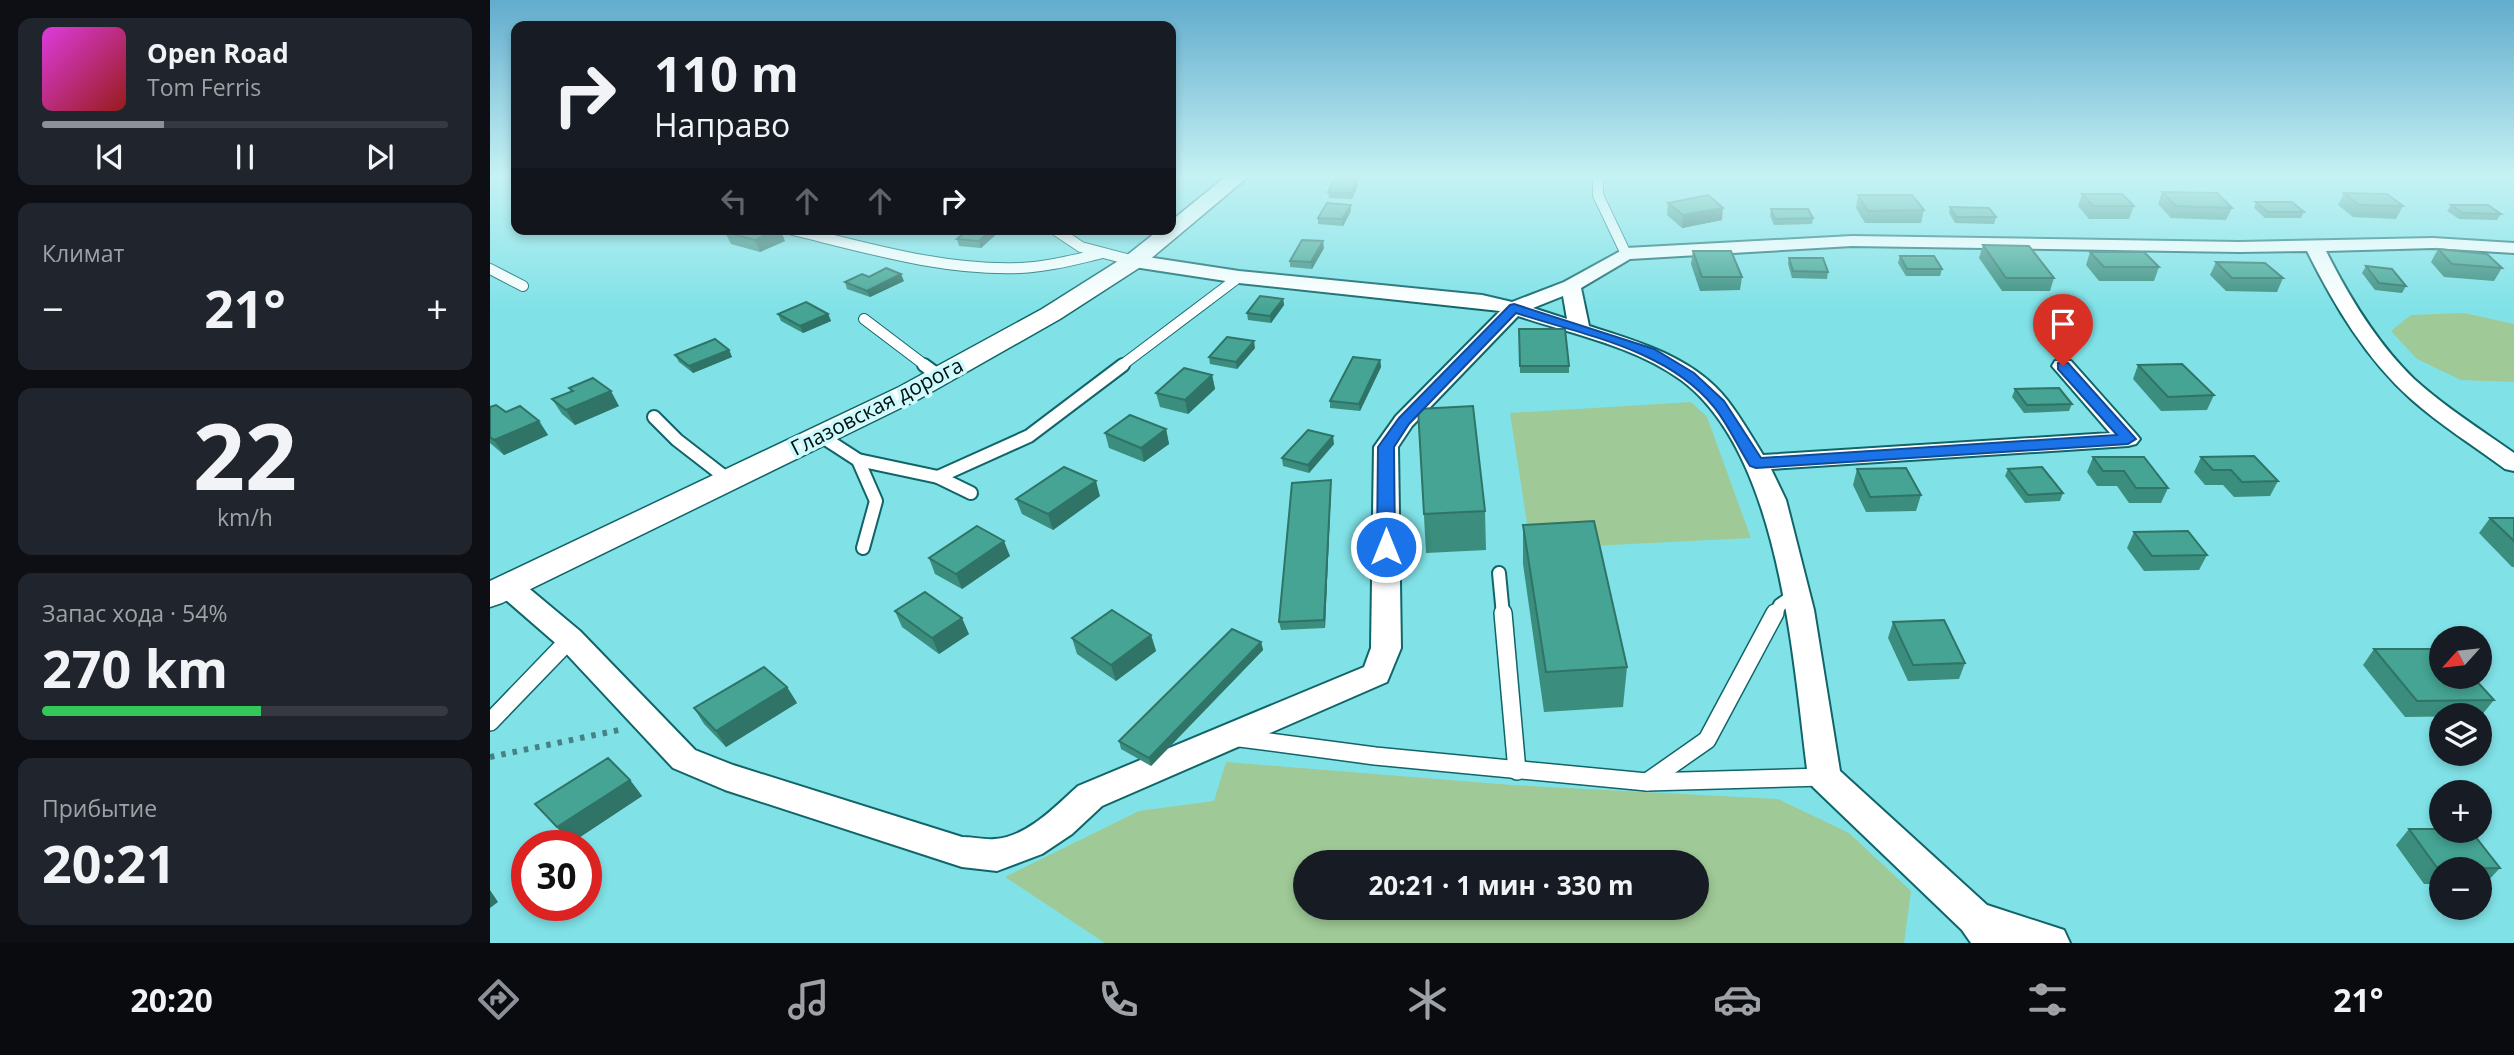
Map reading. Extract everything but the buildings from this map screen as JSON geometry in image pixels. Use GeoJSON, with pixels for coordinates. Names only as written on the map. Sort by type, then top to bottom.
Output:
{"type":"FeatureCollection","features":[{"type":"Feature","properties":{"kind":"street","name":"Глазовская дорога"},"geometry":{"type":"LineString","coordinates":[[499,591],[730,481],[939,376],[1051,314],[1134,261],[1166,235]]}},
{"type":"Feature","properties":{"kind":"street"},"geometry":{"type":"LineString","coordinates":[[499,591],[570,639],[684,759],[725,776],[962,852],[997,855],[1030,843],[1060,824],[1090,796],[1376,674],[1386,648],[1386,447],[1404,421],[1514,308],[1571,286],[1626,254],[1852,241],[2026,246],[2256,247],[2433,243],[2514,248]]}},
{"type":"Feature","properties":{"kind":"street"},"geometry":{"type":"LineString","coordinates":[[2314,246],[2332,283],[2392,368],[2429,402],[2514,464]]}},
{"type":"Feature","properties":{"kind":"street"},"geometry":{"type":"LineString","coordinates":[[2256,247],[2301,264],[2332,283]]}},
{"type":"Feature","properties":{"kind":"street"},"geometry":{"type":"LineString","coordinates":[[1134,261],[1239,277],[1436,295],[1514,308],[1649,352],[1689,376],[1719,404],[1756,463],[1773,500],[1796,594],[1825,777],[1984,930],[2051,943]]}},
{"type":"Feature","properties":{"kind":"street"},"geometry":{"type":"LineString","coordinates":[[1571,286],[1579,329]]}},
{"type":"Feature","properties":{"kind":"street"},"geometry":{"type":"LineString","coordinates":[[1756,463],[2128,439],[2063,366]]}},
{"type":"Feature","properties":{"kind":"lane"},"geometry":{"type":"LineString","coordinates":[[1610,221],[1626,254]]}},
{"type":"Feature","properties":{"kind":"lane"},"geometry":{"type":"LineString","coordinates":[[815,235],[944,265],[984,269],[1016,270],[1077,261],[1099,254]]}},
{"type":"Feature","properties":{"kind":"lane"},"geometry":{"type":"LineString","coordinates":[[1059,235],[1099,254],[1134,261]]}},
{"type":"Feature","properties":{"kind":"lane"},"geometry":{"type":"LineString","coordinates":[[490,269],[523,286]]}},
{"type":"Feature","properties":{"kind":"lane"},"geometry":{"type":"LineString","coordinates":[[938,477],[1029,436],[1239,277]]}},
{"type":"Feature","properties":{"kind":"lane"},"geometry":{"type":"LineString","coordinates":[[864,319],[939,376]]}},
{"type":"Feature","properties":{"kind":"lane"},"geometry":{"type":"LineString","coordinates":[[654,417],[677,440],[730,481]]}},
{"type":"Feature","properties":{"kind":"lane"},"geometry":{"type":"LineString","coordinates":[[821,436],[858,460],[938,477],[971,493]]}},
{"type":"Feature","properties":{"kind":"lane"},"geometry":{"type":"LineString","coordinates":[[858,460],[876,501],[863,548]]}},
{"type":"Feature","properties":{"kind":"lane"},"geometry":{"type":"LineString","coordinates":[[1499,573],[1517,771]]}},
{"type":"Feature","properties":{"kind":"lane"},"geometry":{"type":"LineString","coordinates":[[1647,782],[1707,740],[1780,605],[1796,594]]}},
{"type":"Feature","properties":{"kind":"lane"},"geometry":{"type":"LineString","coordinates":[[490,722],[570,639]]}},
{"type":"Feature","properties":{"kind":"lane"},"geometry":{"type":"LineString","coordinates":[[1233,737],[1375,757],[1647,782],[1825,777]]}},
{"type":"Feature","properties":{"kind":"path"},"geometry":{"type":"LineString","coordinates":[[490,757],[651,724]]}},
{"type":"Feature","properties":{"kind":"green space"},"geometry":{"type":"Polygon","coordinates":[[[2464,313],[2514,324],[2514,382],[2461,380],[2417,359],[2391,331],[2411,315],[2464,313]]]}},
{"type":"Feature","properties":{"kind":"green space"},"geometry":{"type":"Polygon","coordinates":[[[1691,402],[1707,417],[1751,538],[1531,549],[1510,413],[1691,402]]]}},
{"type":"Feature","properties":{"kind":"green space"},"geometry":{"type":"Polygon","coordinates":[[[1226,762],[1511,785],[1778,799],[1849,833],[1911,891],[1904,943],[1105,943],[1005,877],[1139,811],[1214,801],[1226,762]]]}},
{"type":"Feature","properties":{"kind":"route"},"geometry":{"type":"LineString","coordinates":[[1386,547],[1386,447],[1404,421],[1514,308],[1649,352],[1689,376],[1719,404],[1756,463],[2128,439],[2063,366]]}}]}
